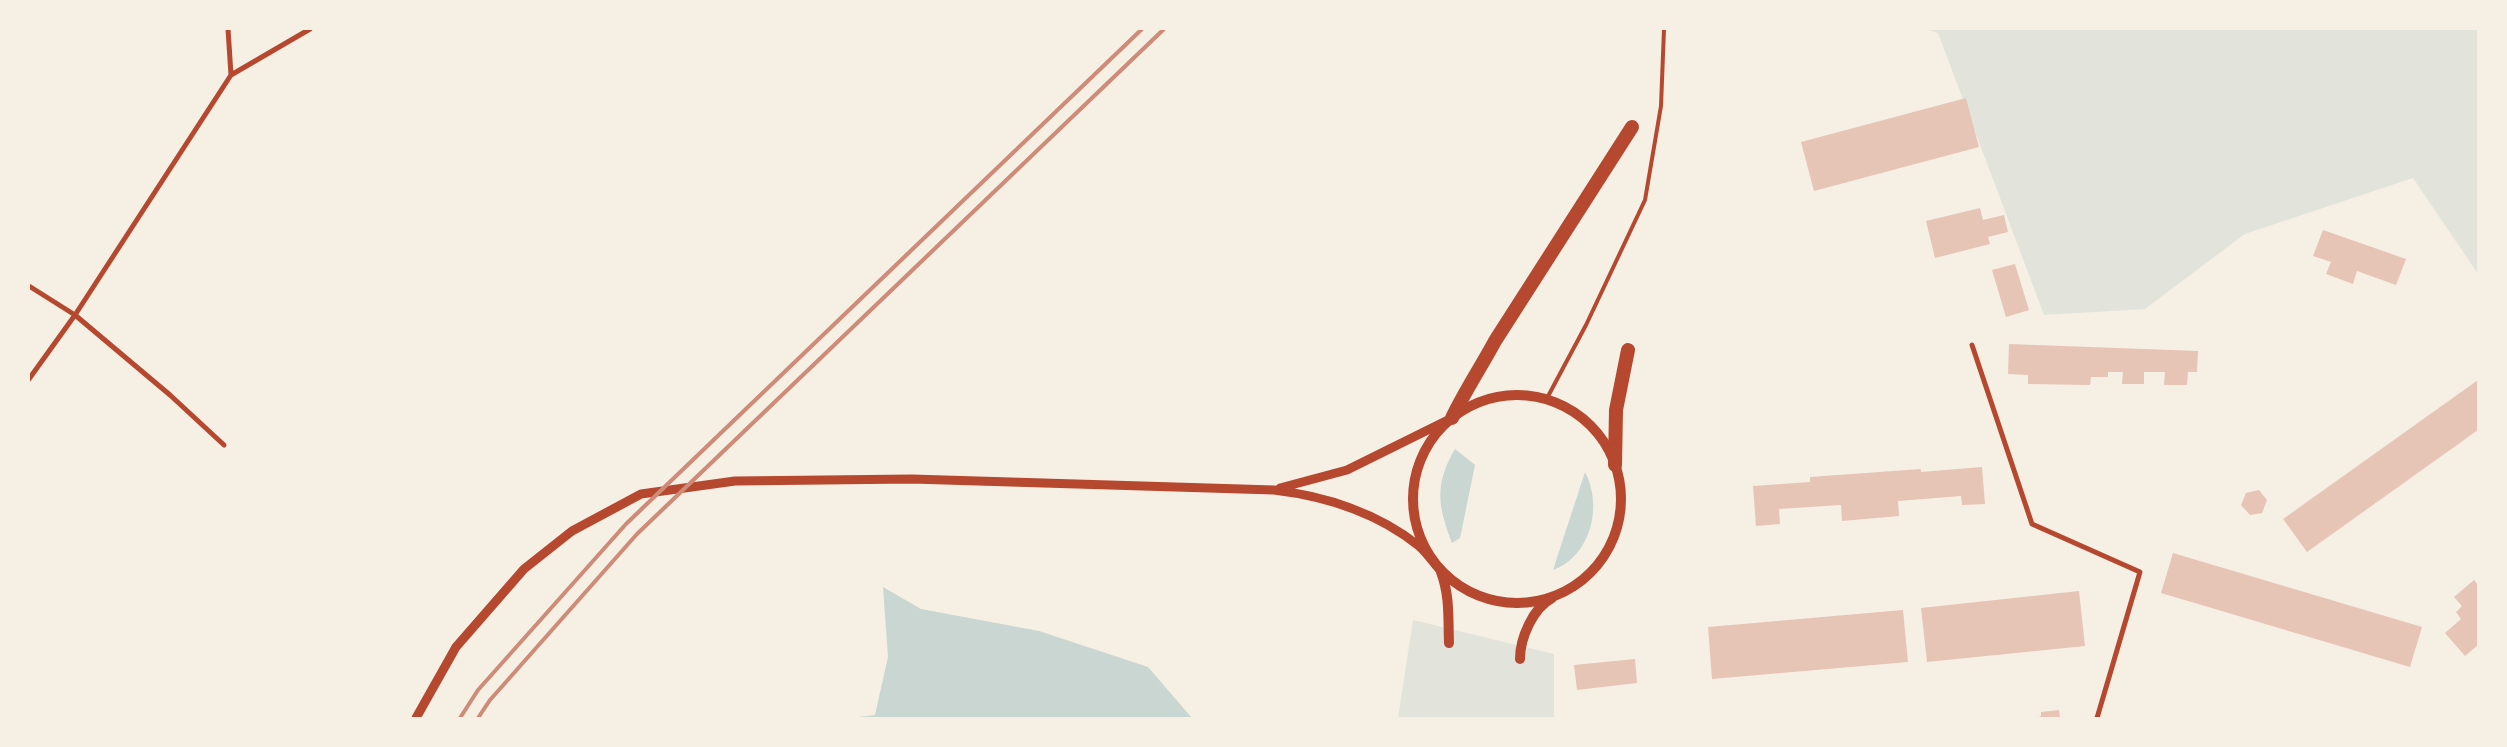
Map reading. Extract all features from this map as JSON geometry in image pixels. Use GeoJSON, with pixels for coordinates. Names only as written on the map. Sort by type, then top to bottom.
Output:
{"type":"FeatureCollection","features":[{"type":"Feature","properties":{"kind":"highway"},"geometry":{"type":"LineString","coordinates":[[1452,418],[1470,382],[1480,370],[1496,341],[1632,127]]}},
{"type":"Feature","properties":{"kind":"highway"},"geometry":{"type":"LineString","coordinates":[[1615,466],[1616,410],[1628,350]]}},
{"type":"Feature","properties":{"kind":"main road"},"geometry":{"type":"LineString","coordinates":[[1449,642],[1447,588],[1439,569],[1425,548],[1414,515],[1415,478],[1428,445],[1452,418],[1480,402],[1507,396],[1526,396],[1546,400],[1572,411],[1586,421],[1599,436],[1615,466],[1621,493],[1620,515],[1615,534],[1598,564],[1584,579],[1547,601],[1525,632],[1520,659]]}},
{"type":"Feature","properties":{"kind":"main road"},"geometry":{"type":"LineString","coordinates":[[1439,569],[1468,590],[1491,600],[1525,602],[1558,595]]}},
{"type":"Feature","properties":{"kind":"street"},"geometry":{"type":"LineString","coordinates":[[228,29],[231,75]]}},
{"type":"Feature","properties":{"kind":"street"},"geometry":{"type":"LineString","coordinates":[[29,379],[75,315],[231,75],[310,29]]}},
{"type":"Feature","properties":{"kind":"street"},"geometry":{"type":"LineString","coordinates":[[29,286],[75,315],[170,395],[224,445]]}},
{"type":"Feature","properties":{"kind":"street"},"geometry":{"type":"LineString","coordinates":[[1972,346],[2032,524],[2140,572],[2097,718]]}},
{"type":"Feature","properties":{"kind":"street"},"geometry":{"type":"LineString","coordinates":[[1274,490],[1347,470],[1452,418]]}},
{"type":"Feature","properties":{"kind":"street"},"geometry":{"type":"LineString","coordinates":[[416,718],[456,647],[524,569],[572,531],[642,494],[735,481],[912,479],[1274,490],[1307,494],[1352,507],[1394,529],[1419,546],[1439,569]]}},
{"type":"Feature","properties":{"kind":"lane"},"geometry":{"type":"LineString","coordinates":[[1546,400],[1586,325],[1645,200],[1661,106],[1664,29]]}},
{"type":"Feature","properties":{"kind":"shaded area"},"geometry":{"type":"Polygon","coordinates":[[[1926,29],[2478,29],[2478,274],[2413,178],[2245,234],[2145,309],[2044,315],[1938,33],[1926,29]]]}},
{"type":"Feature","properties":{"kind":"shaded area"},"geometry":{"type":"Polygon","coordinates":[[[1455,449],[1475,465],[1460,538],[1452,543],[1444,518],[1440,496],[1444,474],[1455,449]]]}},
{"type":"Feature","properties":{"kind":"shaded area"},"geometry":{"type":"Polygon","coordinates":[[[1585,472],[1593,500],[1590,528],[1585,542],[1577,554],[1553,570],[1585,472]]]}},
{"type":"Feature","properties":{"kind":"shaded area"},"geometry":{"type":"Polygon","coordinates":[[[883,587],[921,609],[1039,631],[1148,667],[1192,718],[850,718],[875,715],[888,657],[883,587]]]}},
{"type":"Feature","properties":{"kind":"shaded area"},"geometry":{"type":"Polygon","coordinates":[[[1413,620],[1554,654],[1554,718],[1398,718],[1413,620]]]}},
{"type":"Feature","properties":{"kind":"building"},"geometry":{"type":"Polygon","coordinates":[[[1966,98],[1979,147],[1814,191],[1801,142],[1966,98]]]}},
{"type":"Feature","properties":{"kind":"building"},"geometry":{"type":"Polygon","coordinates":[[[1980,208],[1983,220],[2004,215],[2008,232],[1988,237],[1990,244],[1935,258],[1926,221],[1980,208]]]}},
{"type":"Feature","properties":{"kind":"building"},"geometry":{"type":"Polygon","coordinates":[[[2323,230],[2406,259],[2396,285],[2357,271],[2353,284],[2326,274],[2331,262],[2313,256],[2323,230]]]}},
{"type":"Feature","properties":{"kind":"building"},"geometry":{"type":"Polygon","coordinates":[[[2015,264],[2029,310],[2006,317],[1992,270],[2015,264]]]}},
{"type":"Feature","properties":{"kind":"building"},"geometry":{"type":"Polygon","coordinates":[[[2009,344],[2198,351],[2197,372],[2188,372],[2187,385],[2164,385],[2165,372],[2144,372],[2144,384],[2122,384],[2123,372],[2108,372],[2108,377],[2091,377],[2090,385],[2028,384],[2028,375],[2008,374],[2009,344]]]}},
{"type":"Feature","properties":{"kind":"building"},"geometry":{"type":"Polygon","coordinates":[[[2478,380],[2478,430],[2307,552],[2283,519],[2478,380]]]}},
{"type":"Feature","properties":{"kind":"building"},"geometry":{"type":"Polygon","coordinates":[[[1982,467],[1985,504],[1962,505],[1961,496],[1898,501],[1899,516],[1842,521],[1841,505],[1779,509],[1780,524],[1756,526],[1753,486],[1810,482],[1810,477],[1921,469],[1921,472],[1982,467]]]}},
{"type":"Feature","properties":{"kind":"building"},"geometry":{"type":"Polygon","coordinates":[[[2259,490],[2267,500],[2262,513],[2250,515],[2241,505],[2246,493],[2259,490]]]}},
{"type":"Feature","properties":{"kind":"building"},"geometry":{"type":"Polygon","coordinates":[[[2173,553],[2422,627],[2410,667],[2161,593],[2173,553]]]}},
{"type":"Feature","properties":{"kind":"building"},"geometry":{"type":"Polygon","coordinates":[[[2474,580],[2478,585],[2478,645],[2465,656],[2445,633],[2461,619],[2456,612],[2462,606],[2454,597],[2474,580]]]}},
{"type":"Feature","properties":{"kind":"building"},"geometry":{"type":"Polygon","coordinates":[[[2079,591],[2085,646],[1927,662],[1921,608],[2079,591]]]}},
{"type":"Feature","properties":{"kind":"building"},"geometry":{"type":"Polygon","coordinates":[[[1903,610],[1908,662],[1712,679],[1708,627],[1903,610]]]}},
{"type":"Feature","properties":{"kind":"building"},"geometry":{"type":"Polygon","coordinates":[[[1635,659],[1637,683],[1577,690],[1574,665],[1635,659]]]}},
{"type":"Feature","properties":{"kind":"building"},"geometry":{"type":"Polygon","coordinates":[[[2059,710],[2060,718],[2036,718],[2041,716],[2041,712],[2059,710]]]}},
{"type":"Feature","properties":{"kind":"railway"},"geometry":{"type":"LineString","coordinates":[[460,718],[478,690],[626,524],[1142,29]]}},
{"type":"Feature","properties":{"kind":"railway"},"geometry":{"type":"LineString","coordinates":[[478,718],[490,700],[637,534],[1164,29]]}}]}
